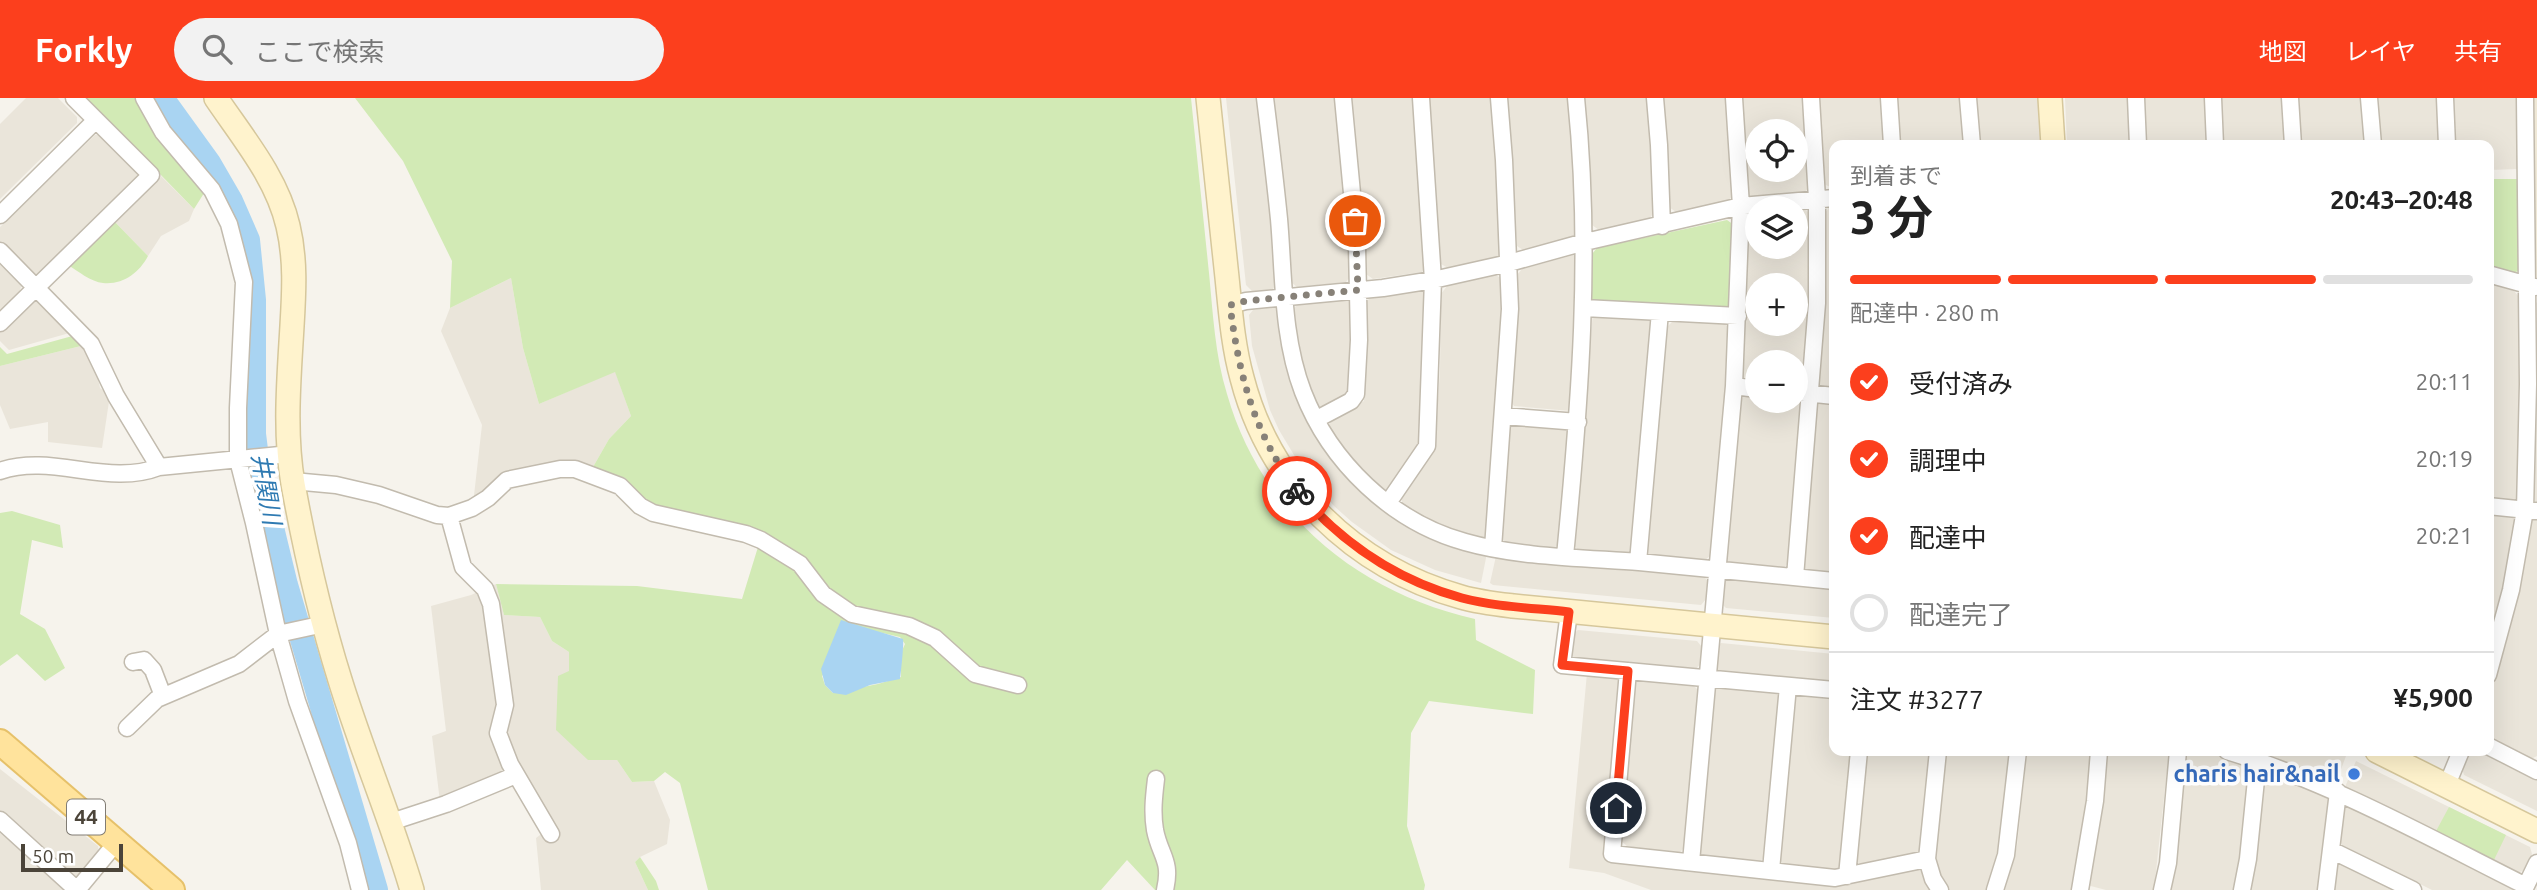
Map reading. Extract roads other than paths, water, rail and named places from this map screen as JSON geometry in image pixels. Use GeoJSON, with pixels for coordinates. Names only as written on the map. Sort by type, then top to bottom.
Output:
{"type":"FeatureCollection","features":[{"type":"Feature","properties":{"kind":"main road","name":"44"},"geometry":{"type":"LineString","coordinates":[[0,742],[172,890]]}},
{"type":"Feature","properties":{"kind":"street"},"geometry":{"type":"LineString","coordinates":[[0,323],[151,175],[74,98]]}},
{"type":"Feature","properties":{"kind":"street"},"geometry":{"type":"LineString","coordinates":[[144,98],[163,132],[212,190],[229,223],[244,282],[238,460],[278,634],[297,701],[348,843],[360,890]]}},
{"type":"Feature","properties":{"kind":"street"},"geometry":{"type":"LineString","coordinates":[[216,98],[258,159],[278,196],[288,226],[294,293],[284,455],[293,481],[316,625],[341,682],[412,890]]}},
{"type":"Feature","properties":{"kind":"street"},"geometry":{"type":"LineString","coordinates":[[1208,98],[1230,305],[1241,378],[1267,445],[1296,489],[1331,527],[1394,571],[1440,591],[1464,598],[1569,612],[1829,636]]}},
{"type":"Feature","properties":{"kind":"street"},"geometry":{"type":"LineString","coordinates":[[1265,98],[1279,219],[1284,297],[1295,366],[1303,392],[1317,419],[1337,453],[1363,482],[1413,519],[1447,536],[1493,548],[1829,580]]}},
{"type":"Feature","properties":{"kind":"street"},"geometry":{"type":"LineString","coordinates":[[1317,419],[1351,401],[1356,394],[1357,246],[1343,98]]}},
{"type":"Feature","properties":{"kind":"street"},"geometry":{"type":"LineString","coordinates":[[1388,503],[1427,446],[1433,280],[1421,98]]}},
{"type":"Feature","properties":{"kind":"street"},"geometry":{"type":"LineString","coordinates":[[1493,548],[1510,309],[1510,263],[1499,98]]}},
{"type":"Feature","properties":{"kind":"street"},"geometry":{"type":"LineString","coordinates":[[1565,556],[1578,422],[1584,308],[1585,242],[1576,98]]}},
{"type":"Feature","properties":{"kind":"street"},"geometry":{"type":"LineString","coordinates":[[1655,98],[1662,226]]}},
{"type":"Feature","properties":{"kind":"street"},"geometry":{"type":"LineString","coordinates":[[1691,862],[1738,316],[1741,206],[1734,98]]}},
{"type":"Feature","properties":{"kind":"street"},"geometry":{"type":"LineString","coordinates":[[1808,357],[1817,303],[1811,98]]}},
{"type":"Feature","properties":{"kind":"street"},"geometry":{"type":"LineString","coordinates":[[1889,98],[1892,140]]}},
{"type":"Feature","properties":{"kind":"street"},"geometry":{"type":"LineString","coordinates":[[1968,98],[1972,140]]}},
{"type":"Feature","properties":{"kind":"street"},"geometry":{"type":"LineString","coordinates":[[2050,98],[2053,140]]}},
{"type":"Feature","properties":{"kind":"street"},"geometry":{"type":"LineString","coordinates":[[2136,98],[2138,140]]}},
{"type":"Feature","properties":{"kind":"street"},"geometry":{"type":"LineString","coordinates":[[2213,98],[2216,140]]}},
{"type":"Feature","properties":{"kind":"street"},"geometry":{"type":"LineString","coordinates":[[2290,98],[2293,140]]}},
{"type":"Feature","properties":{"kind":"street"},"geometry":{"type":"LineString","coordinates":[[2369,98],[2373,140]]}},
{"type":"Feature","properties":{"kind":"street"},"geometry":{"type":"LineString","coordinates":[[2445,98],[2447,140]]}},
{"type":"Feature","properties":{"kind":"street"},"geometry":{"type":"LineString","coordinates":[[2494,652],[2531,510],[2528,461],[2532,287],[2525,98]]}},
{"type":"Feature","properties":{"kind":"street"},"geometry":{"type":"LineString","coordinates":[[0,215],[96,120]]}},
{"type":"Feature","properties":{"kind":"street"},"geometry":{"type":"LineString","coordinates":[[1230,305],[1433,280],[1741,206],[1829,198]]}},
{"type":"Feature","properties":{"kind":"street"},"geometry":{"type":"LineString","coordinates":[[0,251],[91,344],[116,396],[159,467]]}},
{"type":"Feature","properties":{"kind":"street"},"geometry":{"type":"LineString","coordinates":[[2494,276],[2532,287]]}},
{"type":"Feature","properties":{"kind":"street"},"geometry":{"type":"LineString","coordinates":[[1584,308],[1738,316]]}},
{"type":"Feature","properties":{"kind":"street"},"geometry":{"type":"LineString","coordinates":[[1639,562],[1660,312]]}},
{"type":"Feature","properties":{"kind":"street"},"geometry":{"type":"LineString","coordinates":[[1734,386],[1745,387]]}},
{"type":"Feature","properties":{"kind":"street"},"geometry":{"type":"LineString","coordinates":[[1808,394],[1829,396]]}},
{"type":"Feature","properties":{"kind":"street"},"geometry":{"type":"LineString","coordinates":[[1795,577],[1801,413]]}},
{"type":"Feature","properties":{"kind":"street"},"geometry":{"type":"LineString","coordinates":[[1503,416],[1578,422]]}},
{"type":"Feature","properties":{"kind":"street"},"geometry":{"type":"LineString","coordinates":[[0,471],[19,465],[61,466],[104,473],[145,473],[159,467],[284,455]]}},
{"type":"Feature","properties":{"kind":"street"},"geometry":{"type":"LineString","coordinates":[[293,481],[336,485],[379,495],[437,515],[449,516],[472,508],[488,498],[507,480],[560,469],[575,469],[620,486],[640,506],[653,513],[746,534],[761,540],[800,564],[823,594],[852,614],[909,626],[935,638],[975,674],[1018,685]]}},
{"type":"Feature","properties":{"kind":"street"},"geometry":{"type":"LineString","coordinates":[[2494,507],[2531,510]]}},
{"type":"Feature","properties":{"kind":"street"},"geometry":{"type":"LineString","coordinates":[[449,516],[463,567],[485,589],[491,604],[505,705],[498,733],[516,775],[551,834]]}},
{"type":"Feature","properties":{"kind":"street"},"geometry":{"type":"LineString","coordinates":[[1569,612],[1562,665],[1829,689]]}},
{"type":"Feature","properties":{"kind":"street"},"geometry":{"type":"LineString","coordinates":[[127,728],[157,699],[239,664],[278,634],[316,625]]}},
{"type":"Feature","properties":{"kind":"street"},"geometry":{"type":"LineString","coordinates":[[133,662],[144,660],[153,670],[163,696]]}},
{"type":"Feature","properties":{"kind":"street"},"geometry":{"type":"LineString","coordinates":[[1628,671],[1612,855],[1835,878],[1927,859]]}},
{"type":"Feature","properties":{"kind":"street"},"geometry":{"type":"LineString","coordinates":[[1771,870],[1788,685]]}},
{"type":"Feature","properties":{"kind":"street"},"geometry":{"type":"LineString","coordinates":[[2494,749],[2537,771]]}},
{"type":"Feature","properties":{"kind":"street"},"geometry":{"type":"LineString","coordinates":[[1847,876],[1859,756]]}},
{"type":"Feature","properties":{"kind":"street"},"geometry":{"type":"LineString","coordinates":[[1937,756],[1927,859],[1933,879],[1940,890]]}},
{"type":"Feature","properties":{"kind":"street"},"geometry":{"type":"LineString","coordinates":[[1995,890],[2006,855],[2017,756]]}},
{"type":"Feature","properties":{"kind":"street"},"geometry":{"type":"LineString","coordinates":[[2080,890],[2095,801],[2099,756]]}},
{"type":"Feature","properties":{"kind":"street"},"geometry":{"type":"LineString","coordinates":[[2162,890],[2168,863],[2178,756]]}},
{"type":"Feature","properties":{"kind":"street"},"geometry":{"type":"LineString","coordinates":[[2244,756],[2338,792],[2525,888],[2537,863]]}},
{"type":"Feature","properties":{"kind":"street"},"geometry":{"type":"LineString","coordinates":[[2387,756],[2537,831]]}},
{"type":"Feature","properties":{"kind":"street"},"geometry":{"type":"LineString","coordinates":[[2447,785],[2459,756]]}},
{"type":"Feature","properties":{"kind":"street"},"geometry":{"type":"LineString","coordinates":[[2242,890],[2249,859],[2258,760]]}},
{"type":"Feature","properties":{"kind":"street"},"geometry":{"type":"LineString","coordinates":[[391,822],[446,804],[516,775]]}},
{"type":"Feature","properties":{"kind":"street"},"geometry":{"type":"LineString","coordinates":[[1156,779],[1153,807],[1156,833],[1167,862],[1165,890]]}},
{"type":"Feature","properties":{"kind":"street"},"geometry":{"type":"LineString","coordinates":[[2326,890],[2338,792]]}},
{"type":"Feature","properties":{"kind":"street"},"geometry":{"type":"LineString","coordinates":[[0,820],[77,890],[116,843]]}},
{"type":"Feature","properties":{"kind":"street"},"geometry":{"type":"LineString","coordinates":[[2331,850],[2413,890]]}},
{"type":"Feature","properties":{"kind":"water"},"geometry":{"type":"Polygon","coordinates":[[[841,620],[903,639],[900,679],[870,685],[846,695],[833,693],[825,685],[821,669],[841,620]]]}},
{"type":"Feature","properties":{"kind":"waterway","name":"井関川"},"geometry":{"type":"LineString","coordinates":[[162,98],[209,163],[231,201],[248,240],[254,300],[254,434],[259,474],[286,585],[376,890]]}},
{"type":"Feature","properties":{"kind":"place","name":"charis hair&nail"},"geometry":{"type":"Point","coordinates":[2354,774]}}]}
